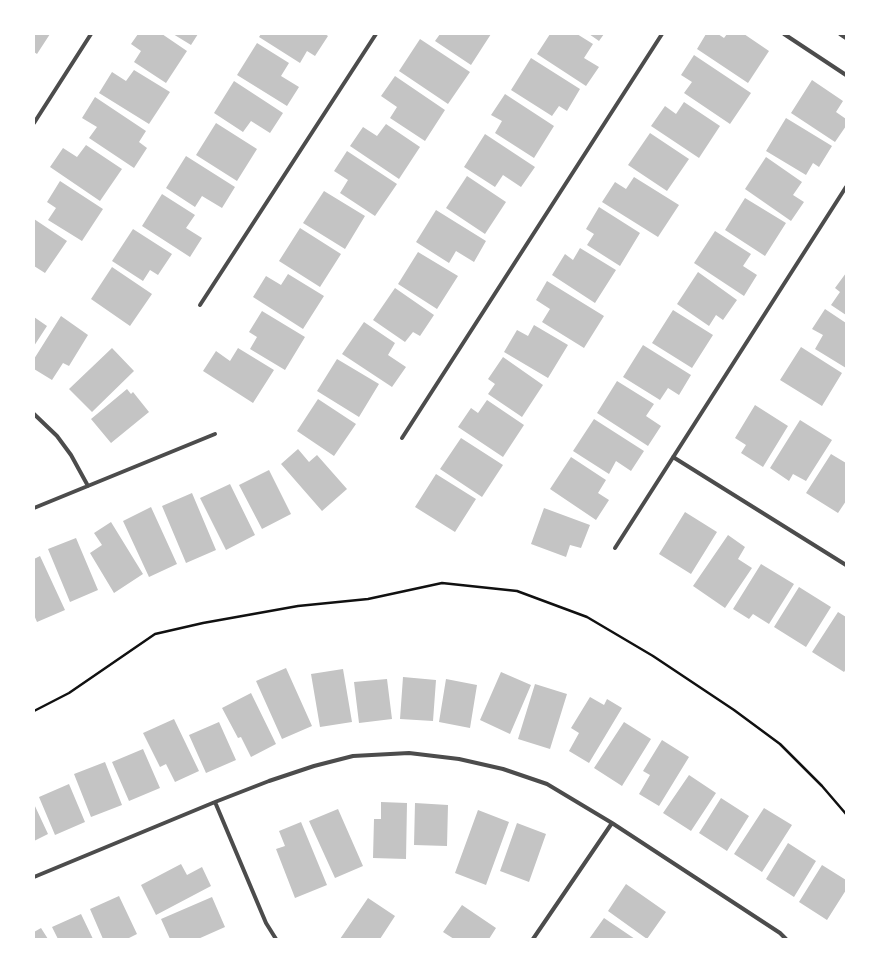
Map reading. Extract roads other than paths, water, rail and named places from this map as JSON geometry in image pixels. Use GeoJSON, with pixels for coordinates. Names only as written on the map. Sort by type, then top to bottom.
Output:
{"type":"FeatureCollection","features":[{"type":"Feature","properties":{"kind":"street"},"geometry":{"type":"LineString","coordinates":[[34,123],[91,34]]}},
{"type":"Feature","properties":{"kind":"street"},"geometry":{"type":"LineString","coordinates":[[200,305],[376,34]]}},
{"type":"Feature","properties":{"kind":"street"},"geometry":{"type":"LineString","coordinates":[[402,438],[662,34]]}},
{"type":"Feature","properties":{"kind":"street"},"geometry":{"type":"LineString","coordinates":[[784,34],[846,75]]}},
{"type":"Feature","properties":{"kind":"street"},"geometry":{"type":"LineString","coordinates":[[840,34],[846,38]]}},
{"type":"Feature","properties":{"kind":"street"},"geometry":{"type":"LineString","coordinates":[[615,548],[846,187]]}},
{"type":"Feature","properties":{"kind":"street"},"geometry":{"type":"LineString","coordinates":[[34,414],[67,448],[88,486]]}},
{"type":"Feature","properties":{"kind":"street"},"geometry":{"type":"LineString","coordinates":[[34,508],[215,434]]}},
{"type":"Feature","properties":{"kind":"street"},"geometry":{"type":"LineString","coordinates":[[673,457],[846,565]]}},
{"type":"Feature","properties":{"kind":"street"},"geometry":{"type":"LineString","coordinates":[[34,877],[215,802],[269,781],[314,766],[353,756],[409,753],[459,759],[503,769],[547,784],[612,823],[780,933],[786,939]]}},
{"type":"Feature","properties":{"kind":"street"},"geometry":{"type":"LineString","coordinates":[[215,802],[266,923],[276,939]]}},
{"type":"Feature","properties":{"kind":"street"},"geometry":{"type":"LineString","coordinates":[[533,939],[612,823]]}}]}
